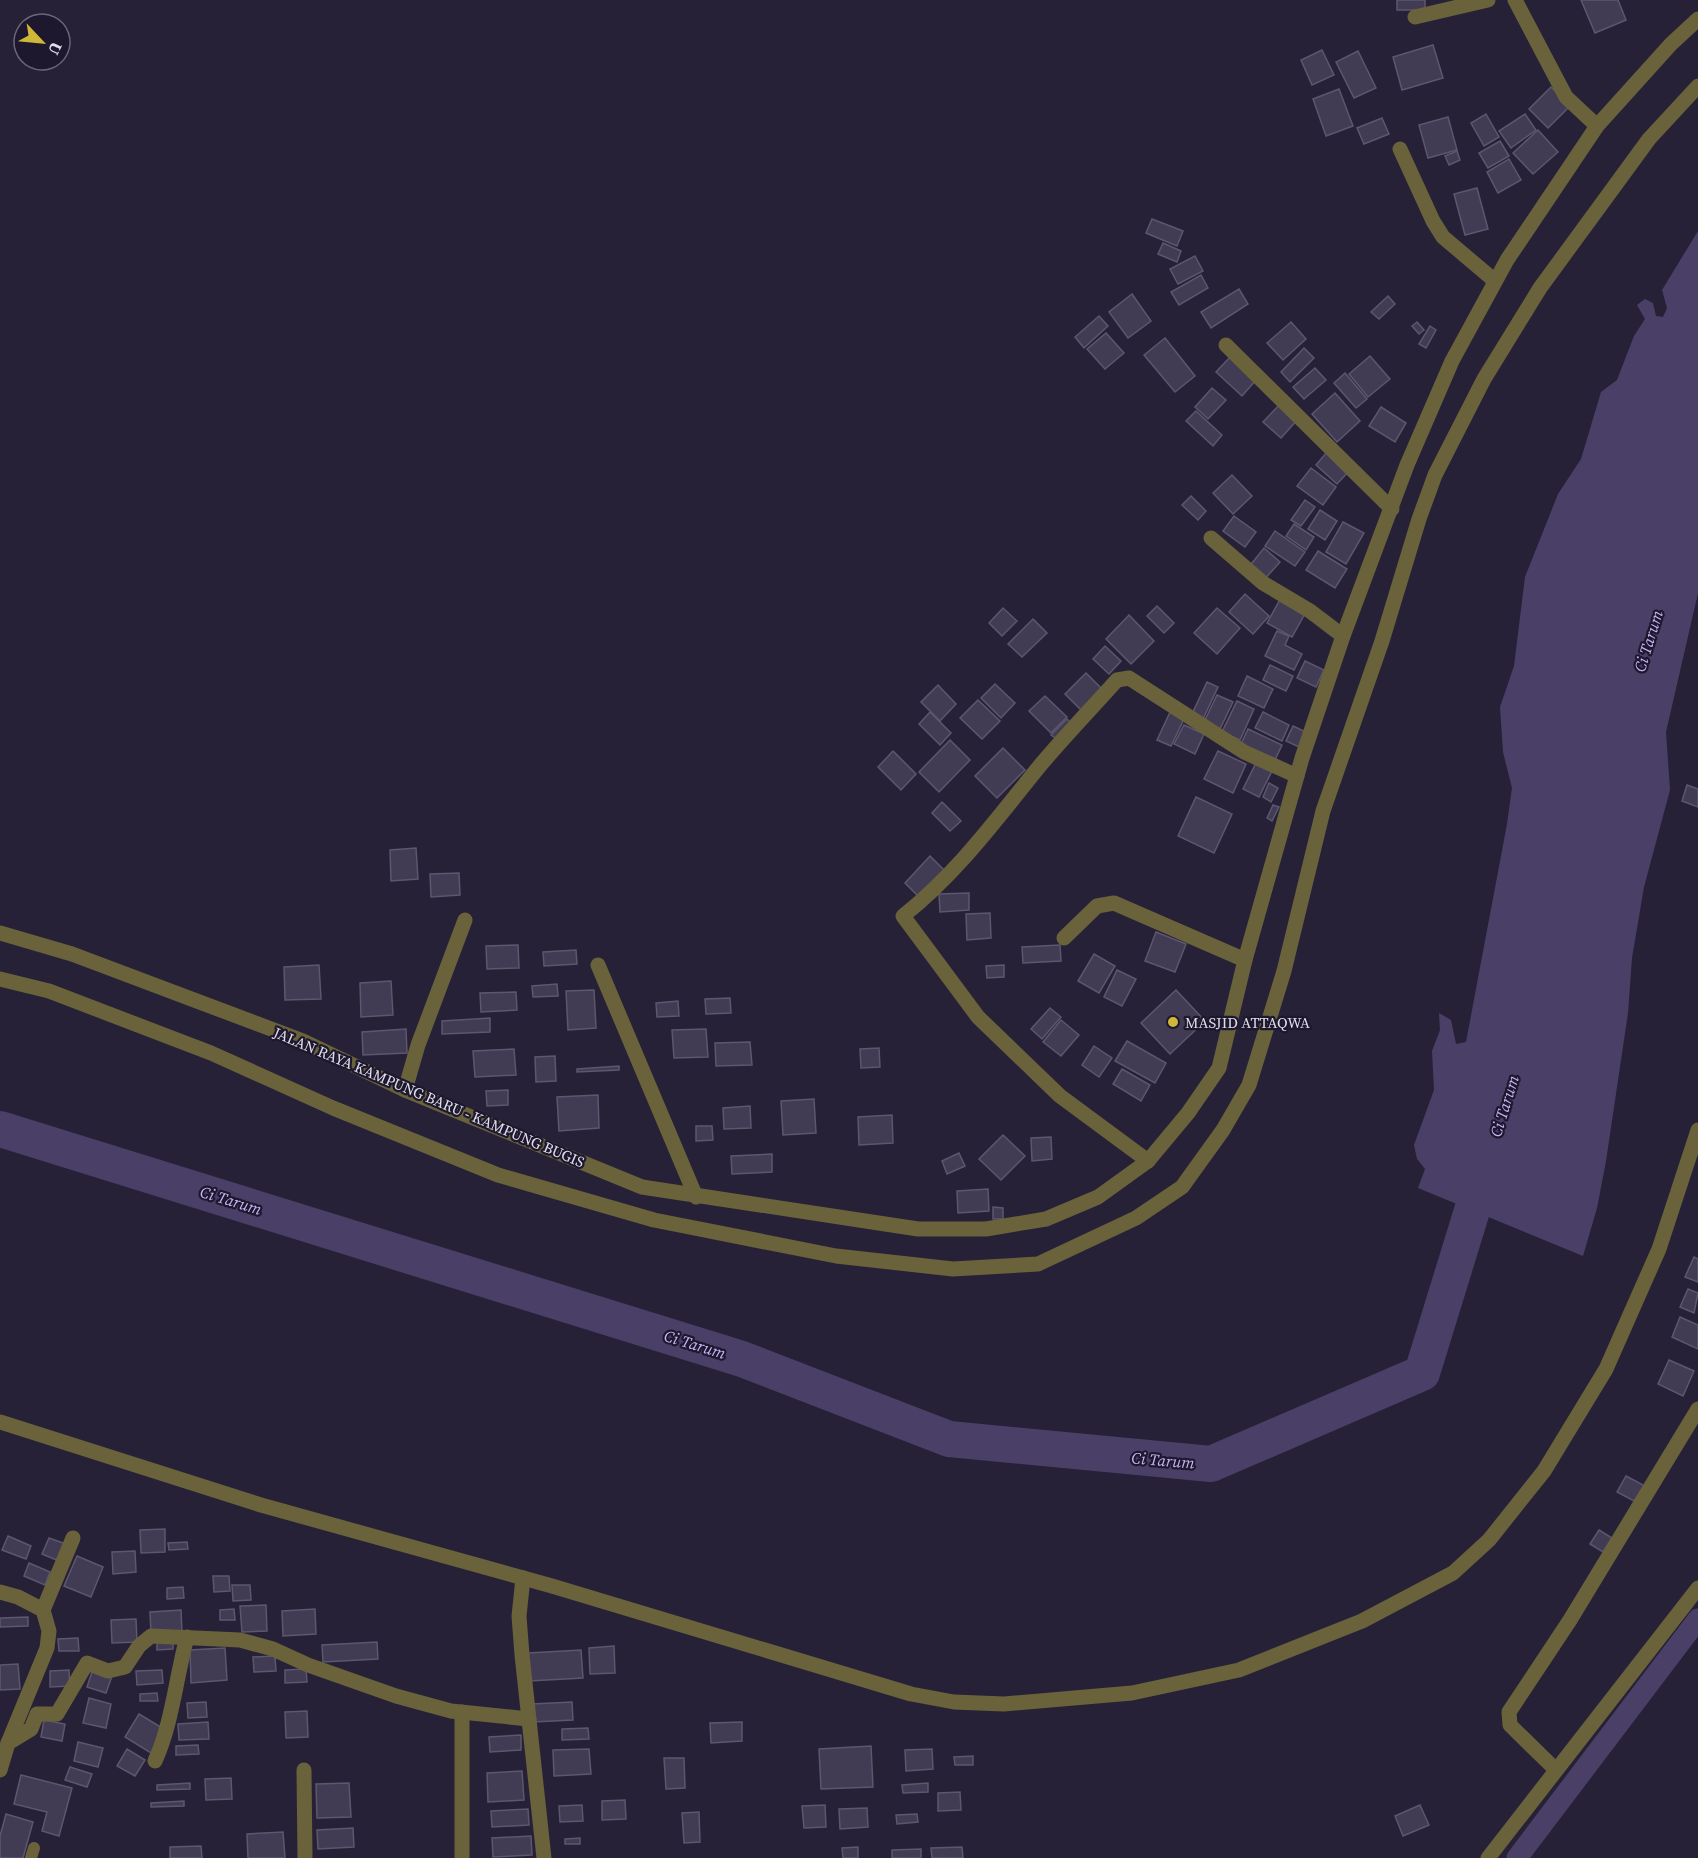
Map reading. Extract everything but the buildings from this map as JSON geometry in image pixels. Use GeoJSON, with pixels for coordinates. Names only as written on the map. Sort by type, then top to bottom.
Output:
{"type":"FeatureCollection","features":[{"type":"Feature","properties":{"kind":"street"},"geometry":{"type":"LineString","coordinates":[[1414,17],[1488,0]]}},
{"type":"Feature","properties":{"kind":"street"},"geometry":{"type":"LineString","coordinates":[[1515,0],[1566,97],[1597,126]]}},
{"type":"Feature","properties":{"kind":"street","name":"JALAN RAYA KAMPUNG BARU - KAMPUNG BUGIS"},"geometry":{"type":"LineString","coordinates":[[0,933],[72,954],[303,1041],[405,1090],[642,1187],[918,1229],[986,1229],[1046,1219],[1098,1197],[1148,1161],[1188,1113],[1219,1068],[1245,960],[1297,776],[1343,636],[1407,465],[1452,361],[1495,281],[1597,126],[1671,44],[1698,19]]}},
{"type":"Feature","properties":{"kind":"street"},"geometry":{"type":"LineString","coordinates":[[0,979],[49,991],[211,1053],[333,1108],[498,1175],[654,1220],[836,1256],[953,1269],[1038,1264],[1136,1218],[1182,1187],[1223,1130],[1249,1085],[1284,971],[1323,811],[1382,641],[1419,519],[1435,475],[1484,379],[1540,288],[1649,139],[1698,86]]}},
{"type":"Feature","properties":{"kind":"street"},"geometry":{"type":"LineString","coordinates":[[1400,149],[1433,221],[1443,237],[1495,281]]}},
{"type":"Feature","properties":{"kind":"street"},"geometry":{"type":"LineString","coordinates":[[1226,345],[1392,509]]}},
{"type":"Feature","properties":{"kind":"street"},"geometry":{"type":"LineString","coordinates":[[1211,538],[1263,583],[1310,611],[1343,636]]}},
{"type":"Feature","properties":{"kind":"street"},"geometry":{"type":"LineString","coordinates":[[1148,1161],[1060,1096],[978,1017],[903,916],[963,862],[1039,768],[1118,680],[1129,678],[1244,752],[1297,776]]}},
{"type":"Feature","properties":{"kind":"street"},"geometry":{"type":"LineString","coordinates":[[1064,938],[1097,906],[1114,903],[1245,960]]}},
{"type":"Feature","properties":{"kind":"street"},"geometry":{"type":"LineString","coordinates":[[405,1090],[418,1045],[465,920]]}},
{"type":"Feature","properties":{"kind":"street"},"geometry":{"type":"LineString","coordinates":[[598,965],[696,1197]]}},
{"type":"Feature","properties":{"kind":"street"},"geometry":{"type":"LineString","coordinates":[[0,1422],[261,1505],[523,1578],[911,1694],[954,1702],[1004,1704],[1132,1693],[1250,1666],[1389,1608],[1453,1573],[1489,1540],[1544,1471],[1606,1369],[1659,1249],[1698,1130]]}},
{"type":"Feature","properties":{"kind":"street"},"geometry":{"type":"LineString","coordinates":[[1556,1770],[1510,1725],[1509,1712],[1570,1620],[1698,1409]]}},
{"type":"Feature","properties":{"kind":"street"},"geometry":{"type":"LineString","coordinates":[[0,1770],[8,1743],[47,1648],[49,1631],[43,1610],[73,1538]]}},
{"type":"Feature","properties":{"kind":"street"},"geometry":{"type":"LineString","coordinates":[[523,1578],[519,1616],[544,1858]]}},
{"type":"Feature","properties":{"kind":"street"},"geometry":{"type":"LineString","coordinates":[[1488,1858],[1698,1588]]}},
{"type":"Feature","properties":{"kind":"street"},"geometry":{"type":"LineString","coordinates":[[0,1592],[18,1597],[43,1610]]}},
{"type":"Feature","properties":{"kind":"street"},"geometry":{"type":"LineString","coordinates":[[8,1743],[31,1729],[38,1714],[57,1714],[87,1663],[108,1671],[115,1670],[126,1665],[132,1653],[148,1638],[187,1637],[240,1640],[273,1649],[308,1665],[396,1696],[462,1712],[530,1719]]}},
{"type":"Feature","properties":{"kind":"street"},"geometry":{"type":"LineString","coordinates":[[154,1761],[168,1730],[173,1689],[187,1637]]}},
{"type":"Feature","properties":{"kind":"street"},"geometry":{"type":"LineString","coordinates":[[462,1712],[462,1858]]}},
{"type":"Feature","properties":{"kind":"street"},"geometry":{"type":"LineString","coordinates":[[304,1770],[305,1858]]}},
{"type":"Feature","properties":{"kind":"water"},"geometry":{"type":"Polygon","coordinates":[[[1698,231],[1698,593],[1666,732],[1670,790],[1644,887],[1632,958],[1628,1013],[1606,1161],[1597,1208],[1583,1256],[1418,1188],[1425,1169],[1417,1159],[1414,1145],[1434,1090],[1432,1051],[1440,1030],[1439,1013],[1451,1020],[1456,1044],[1466,1042],[1512,788],[1503,752],[1500,707],[1514,666],[1525,577],[1558,494],[1581,459],[1601,392],[1617,380],[1634,336],[1645,319],[1637,305],[1645,299],[1653,303],[1656,316],[1663,317],[1667,308],[1662,290],[1698,231]]]}},
{"type":"Feature","properties":{"kind":"waterway","name":"Ci Tarum"},"geometry":{"type":"LineString","coordinates":[[0,1129],[742,1359],[949,1439],[1211,1464],[1422,1373],[1487,1162]]}},
{"type":"Feature","properties":{"kind":"waterway"},"geometry":{"type":"LineString","coordinates":[[1517,1858],[1698,1619]]}},
{"type":"Feature","properties":{"kind":"place","name":"MASJID ATTAQWA"},"geometry":{"type":"Point","coordinates":[1173,1022]}}]}
